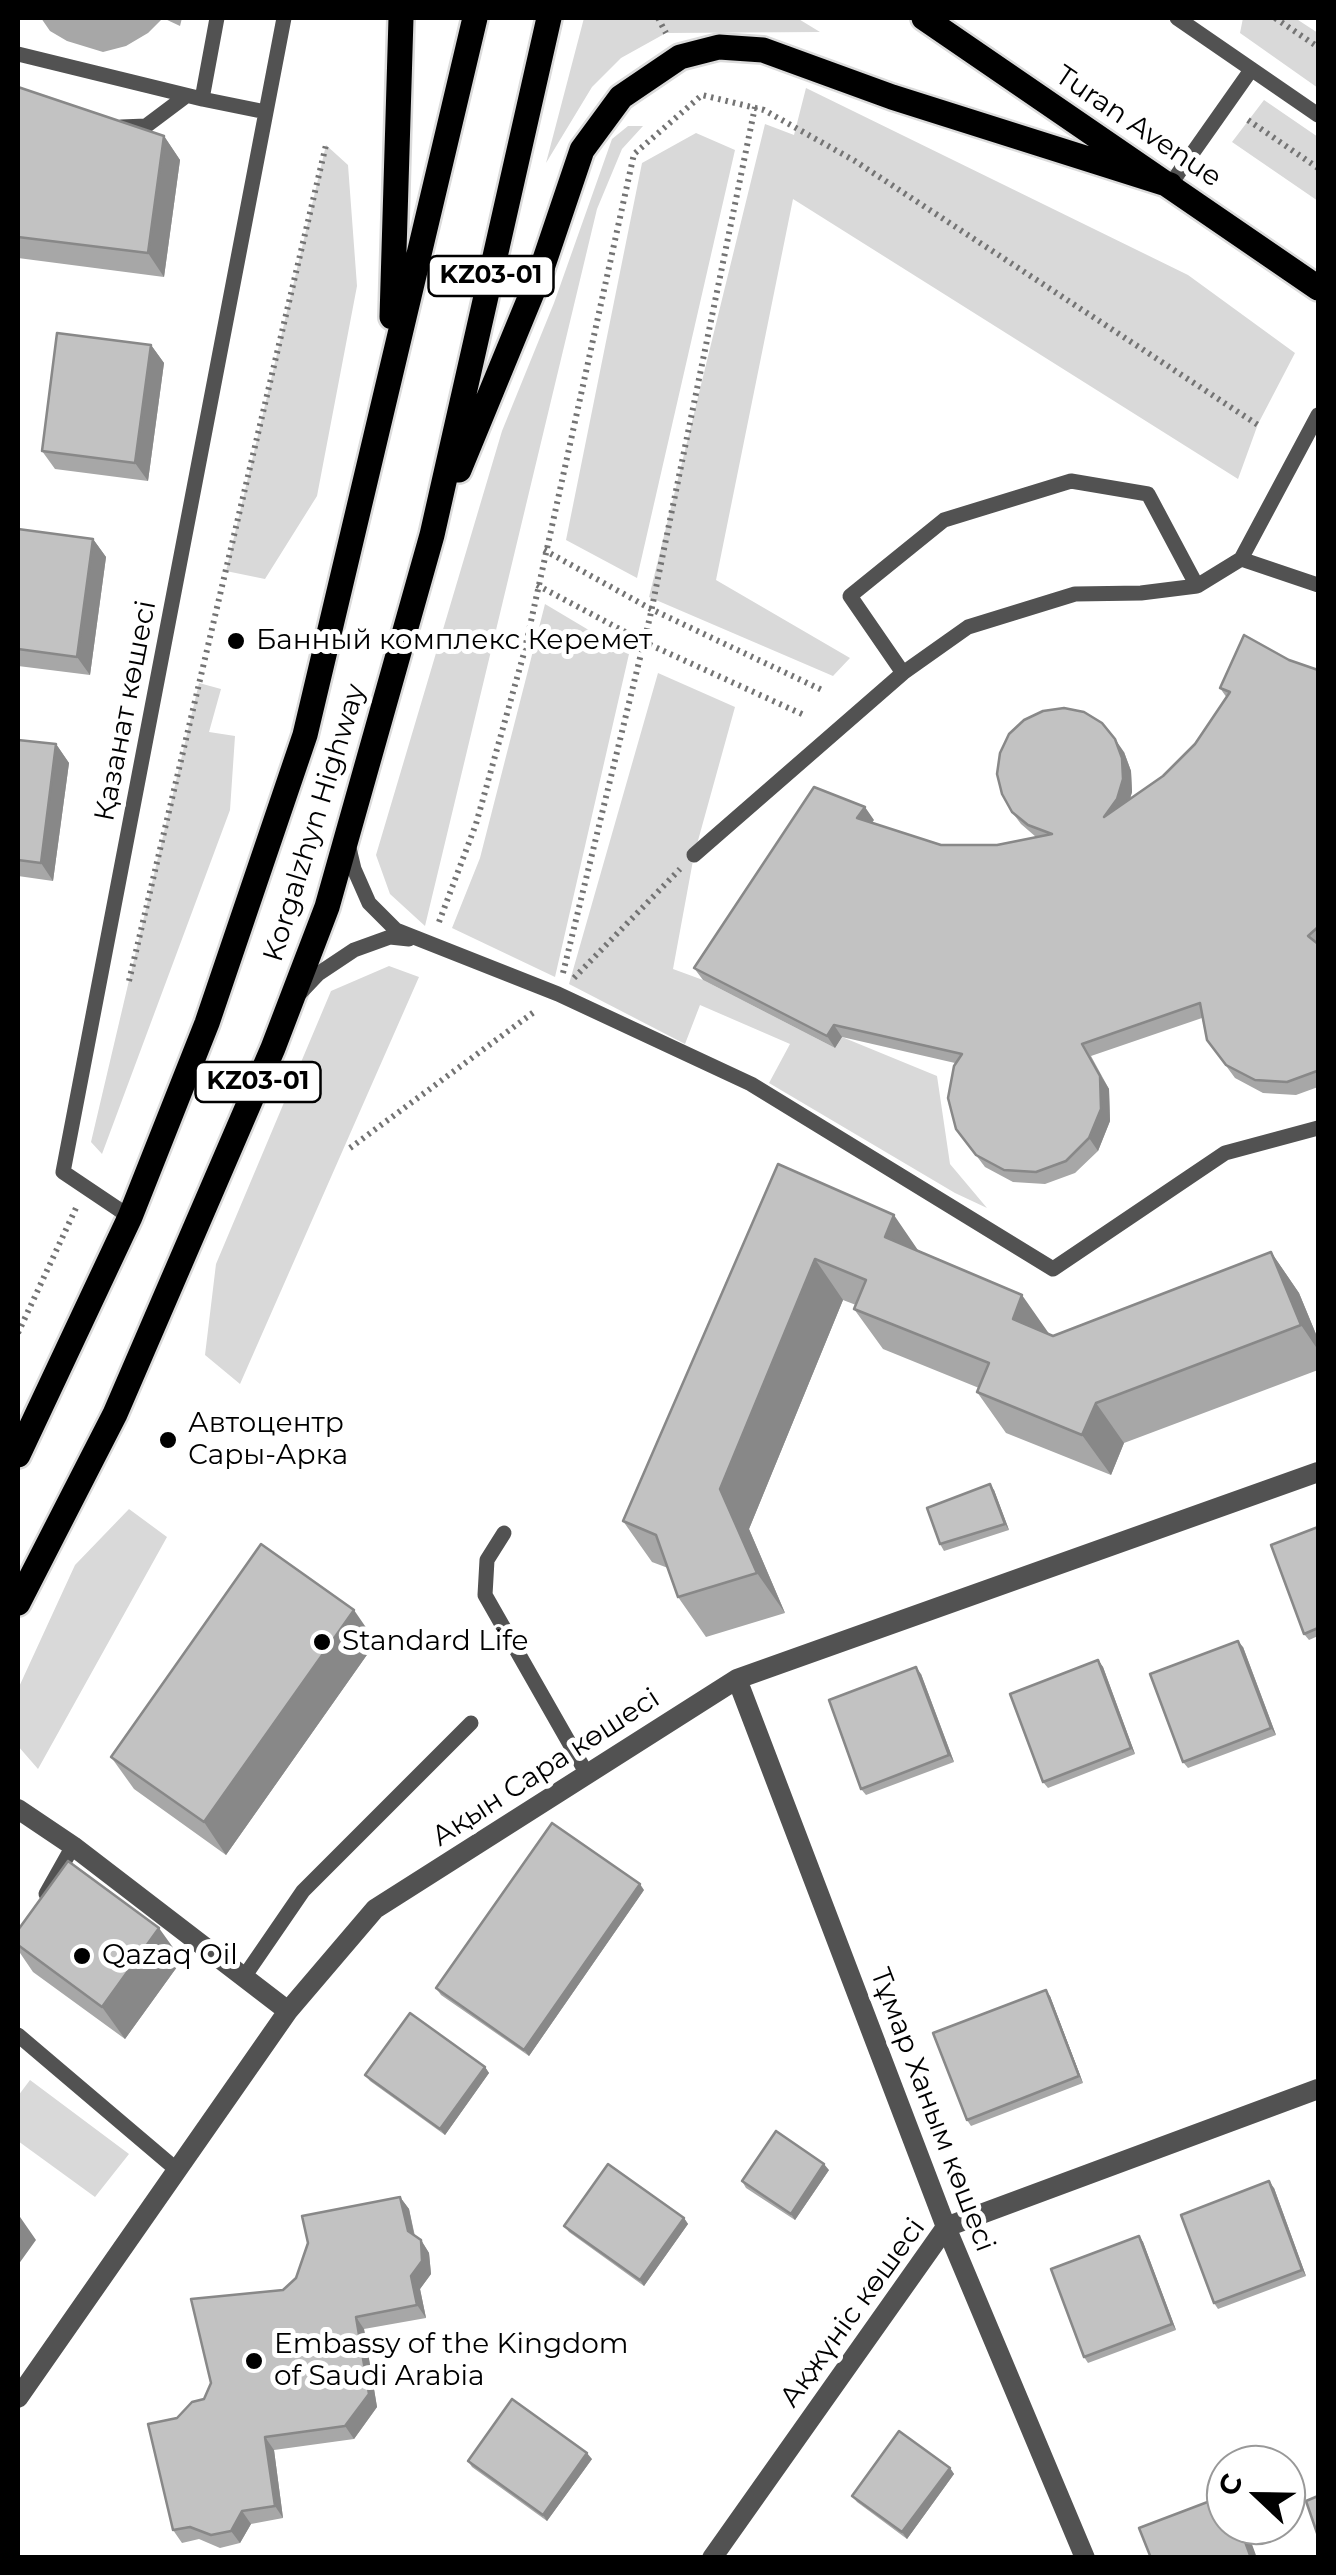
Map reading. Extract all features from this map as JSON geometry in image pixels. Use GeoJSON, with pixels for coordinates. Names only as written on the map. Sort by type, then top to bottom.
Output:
{"type":"FeatureCollection","features":[{"type":"Feature","properties":{"kind":"main road"},"geometry":{"type":"LineString","coordinates":[[390,374],[402,18]]}},
{"type":"Feature","properties":{"kind":"main road","name":"Korgalzhyn Highway"},"geometry":{"type":"LineString","coordinates":[[18,1456],[130,1216],[207,1023],[304,735],[475,18]]}},
{"type":"Feature","properties":{"kind":"main road","name":"Korgalzhyn Highway"},"geometry":{"type":"LineString","coordinates":[[18,1604],[115,1414],[290,1002],[326,906],[432,535],[549,18]]}},
{"type":"Feature","properties":{"kind":"main road","name":"Turan Avenue"},"geometry":{"type":"LineString","coordinates":[[924,18],[1318,288]]}},
{"type":"Feature","properties":{"kind":"main road"},"geometry":{"type":"LineString","coordinates":[[432,535],[541,271],[582,150],[621,97],[680,56],[719,46],[763,50],[892,97],[1170,184]]}},
{"type":"Feature","properties":{"kind":"street","name":"Ақын Сара көшесі"},"geometry":{"type":"LineString","coordinates":[[18,2398],[288,2011],[375,1909],[737,1678],[1318,1472]]}},
{"type":"Feature","properties":{"kind":"street","name":"Тұмар Ханым көшесі"},"geometry":{"type":"LineString","coordinates":[[737,1678],[946,2227],[1085,2558]]}},
{"type":"Feature","properties":{"kind":"street"},"geometry":{"type":"LineString","coordinates":[[18,1809],[73,1846],[288,2011]]}},
{"type":"Feature","properties":{"kind":"street","name":"Ақжүніс көшесі"},"geometry":{"type":"LineString","coordinates":[[712,2558],[946,2227],[1318,2089]]}},
{"type":"Feature","properties":{"kind":"lane"},"geometry":{"type":"LineString","coordinates":[[113,126],[146,126],[194,97],[217,18]]}},
{"type":"Feature","properties":{"kind":"lane"},"geometry":{"type":"LineString","coordinates":[[18,54],[266,112],[284,18]]}},
{"type":"Feature","properties":{"kind":"lane"},"geometry":{"type":"LineString","coordinates":[[1177,18],[1318,115]]}},
{"type":"Feature","properties":{"kind":"lane"},"geometry":{"type":"LineString","coordinates":[[1170,184],[1251,70]]}},
{"type":"Feature","properties":{"kind":"lane","name":"Қазанат көшесі"},"geometry":{"type":"LineString","coordinates":[[81,1184],[63,1172],[266,112]]}},
{"type":"Feature","properties":{"kind":"lane"},"geometry":{"type":"LineString","coordinates":[[694,855],[902,673],[968,627],[1076,594],[1141,593],[1197,586],[1241,559],[1318,414]]}},
{"type":"Feature","properties":{"kind":"lane"},"geometry":{"type":"LineString","coordinates":[[902,673],[850,596],[944,520],[1071,482],[1148,494],[1197,586]]}},
{"type":"Feature","properties":{"kind":"lane"},"geometry":{"type":"LineString","coordinates":[[1241,559],[1318,585]]}},
{"type":"Feature","properties":{"kind":"lane"},"geometry":{"type":"LineString","coordinates":[[346,836],[369,904],[396,930],[558,994],[751,1084],[1053,1269],[1225,1154],[1318,1128]]}},
{"type":"Feature","properties":{"kind":"lane"},"geometry":{"type":"LineString","coordinates":[[290,1002],[318,974],[354,950],[390,937],[427,942]]}},
{"type":"Feature","properties":{"kind":"lane"},"geometry":{"type":"LineString","coordinates":[[81,1184],[130,1216]]}},
{"type":"Feature","properties":{"kind":"lane"},"geometry":{"type":"LineString","coordinates":[[504,1533],[487,1560],[485,1595],[588,1774]]}},
{"type":"Feature","properties":{"kind":"lane"},"geometry":{"type":"LineString","coordinates":[[244,1977],[303,1892],[471,1723]]}},
{"type":"Feature","properties":{"kind":"lane"},"geometry":{"type":"LineString","coordinates":[[36,1912],[73,1846]]}},
{"type":"Feature","properties":{"kind":"lane"},"geometry":{"type":"LineString","coordinates":[[18,2034],[177,2170]]}},
{"type":"Feature","properties":{"kind":"path"},"geometry":{"type":"LineString","coordinates":[[658,18],[666,33]]}},
{"type":"Feature","properties":{"kind":"path"},"geometry":{"type":"LineString","coordinates":[[1275,18],[1318,47]]}},
{"type":"Feature","properties":{"kind":"path"},"geometry":{"type":"LineString","coordinates":[[427,942],[476,824],[524,653],[634,154],[702,94],[755,107],[855,161],[1258,424]]}},
{"type":"Feature","properties":{"kind":"path"},"geometry":{"type":"LineString","coordinates":[[558,994],[644,642],[755,107]]}},
{"type":"Feature","properties":{"kind":"path"},"geometry":{"type":"LineString","coordinates":[[1248,120],[1318,168]]}},
{"type":"Feature","properties":{"kind":"path"},"geometry":{"type":"LineString","coordinates":[[127,989],[326,145]]}},
{"type":"Feature","properties":{"kind":"path"},"geometry":{"type":"LineString","coordinates":[[544,550],[651,609],[822,690]]}},
{"type":"Feature","properties":{"kind":"path"},"geometry":{"type":"LineString","coordinates":[[537,584],[644,642],[804,715]]}},
{"type":"Feature","properties":{"kind":"path"},"geometry":{"type":"LineString","coordinates":[[18,1333],[75,1214],[81,1184]]}},
{"type":"Feature","properties":{"kind":"shaded area"},"geometry":{"type":"Polygon","coordinates":[[[584,18],[797,18],[820,32],[666,33],[621,58],[592,87],[546,163],[584,18]]]}},
{"type":"Feature","properties":{"kind":"shaded area"},"geometry":{"type":"Polygon","coordinates":[[[1243,18],[1295,18],[1318,33],[1318,88],[1240,33],[1243,18]]]}},
{"type":"Feature","properties":{"kind":"shaded area"},"geometry":{"type":"Polygon","coordinates":[[[806,88],[1188,275],[1295,353],[1258,424],[1238,479],[793,199],[716,580],[850,658],[833,676],[649,597],[765,124],[794,135],[806,88]]]}},
{"type":"Feature","properties":{"kind":"shaded area"},"geometry":{"type":"Polygon","coordinates":[[[1264,100],[1318,137],[1318,201],[1232,142],[1264,100]]]}},
{"type":"Feature","properties":{"kind":"shaded area"},"geometry":{"type":"Polygon","coordinates":[[[628,126],[643,126],[622,149],[597,209],[425,926],[390,894],[376,855],[502,431],[554,303],[612,139],[628,126]]]}},
{"type":"Feature","properties":{"kind":"shaded area"},"geometry":{"type":"Polygon","coordinates":[[[696,133],[735,150],[637,578],[566,540],[642,163],[696,133]]]}},
{"type":"Feature","properties":{"kind":"shaded area"},"geometry":{"type":"Polygon","coordinates":[[[326,145],[348,165],[357,286],[317,496],[265,579],[226,571],[326,145]]]}},
{"type":"Feature","properties":{"kind":"shaded area"},"geometry":{"type":"Polygon","coordinates":[[[545,604],[629,654],[555,977],[452,928],[480,858],[545,604]]]}},
{"type":"Feature","properties":{"kind":"shaded area"},"geometry":{"type":"Polygon","coordinates":[[[658,673],[735,707],[694,855],[673,969],[703,980],[835,1048],[842,1037],[937,1076],[950,1164],[987,1208],[769,1083],[790,1044],[700,1005],[685,1044],[569,984],[658,673]]]}},
{"type":"Feature","properties":{"kind":"shaded area"},"geometry":{"type":"Polygon","coordinates":[[[199,683],[221,689],[209,732],[235,736],[230,810],[102,1154],[91,1142],[199,683]]]}},
{"type":"Feature","properties":{"kind":"shaded area"},"geometry":{"type":"Polygon","coordinates":[[[389,966],[419,977],[240,1384],[205,1355],[216,1264],[331,991],[389,966]]]}},
{"type":"Feature","properties":{"kind":"shaded area"},"geometry":{"type":"Polygon","coordinates":[[[129,1509],[167,1537],[38,1769],[18,1746],[18,1689],[75,1565],[129,1509]]]}},
{"type":"Feature","properties":{"kind":"shaded area"},"geometry":{"type":"Polygon","coordinates":[[[30,2080],[129,2154],[95,2197],[18,2141],[18,2096],[30,2080]]]}},
{"type":"Feature","properties":{"kind":"building"},"geometry":{"type":"Polygon","coordinates":[[[18,87],[164,136],[148,253],[18,237],[18,87]]]}},
{"type":"Feature","properties":{"kind":"building"},"geometry":{"type":"Polygon","coordinates":[[[57,333],[151,345],[135,463],[42,451],[57,333]]]}},
{"type":"Feature","properties":{"kind":"building"},"geometry":{"type":"Polygon","coordinates":[[[18,529],[93,539],[77,657],[18,649],[18,529]]]}},
{"type":"Feature","properties":{"kind":"building"},"geometry":{"type":"Polygon","coordinates":[[[1244,635],[1289,660],[1318,670],[1318,927],[1308,936],[1318,944],[1317,1071],[1287,1082],[1255,1080],[1226,1065],[1207,1040],[1200,1003],[1082,1044],[1100,1076],[1101,1109],[1089,1138],[1066,1161],[1036,1172],[1004,1170],[976,1155],[956,1129],[948,1098],[954,1066],[962,1054],[834,1025],[827,1036],[694,968],[814,787],[865,807],[857,818],[941,845],[997,845],[1052,834],[1028,825],[1012,812],[997,774],[1000,753],[1009,734],[1024,720],[1043,711],[1064,708],[1084,712],[1102,723],[1115,739],[1122,758],[1123,779],[1117,799],[1104,817],[1163,776],[1195,744],[1230,692],[1220,688],[1244,635]]]}},
{"type":"Feature","properties":{"kind":"building"},"geometry":{"type":"Polygon","coordinates":[[[18,740],[56,744],[41,863],[18,860],[18,740]]]}},
{"type":"Feature","properties":{"kind":"building"},"geometry":{"type":"Polygon","coordinates":[[[778,1164],[894,1215],[885,1237],[1022,1295],[1013,1319],[1053,1336],[1271,1252],[1301,1325],[1096,1403],[1082,1435],[977,1392],[989,1363],[854,1309],[866,1280],[815,1259],[720,1489],[757,1573],[678,1597],[656,1535],[623,1521],[778,1164]]]}},
{"type":"Feature","properties":{"kind":"building"},"geometry":{"type":"Polygon","coordinates":[[[990,1484],[1005,1524],[940,1544],[927,1508],[990,1484]]]}},
{"type":"Feature","properties":{"kind":"building"},"geometry":{"type":"Polygon","coordinates":[[[1318,1527],[1318,1628],[1304,1634],[1271,1545],[1318,1527]]]}},
{"type":"Feature","properties":{"kind":"building"},"geometry":{"type":"Polygon","coordinates":[[[261,1544],[354,1610],[204,1822],[111,1757],[261,1544]]]}},
{"type":"Feature","properties":{"kind":"building"},"geometry":{"type":"Polygon","coordinates":[[[1238,1641],[1271,1728],[1183,1762],[1150,1674],[1238,1641]]]}},
{"type":"Feature","properties":{"kind":"building"},"geometry":{"type":"Polygon","coordinates":[[[1098,1660],[1131,1748],[1043,1782],[1010,1694],[1098,1660]]]}},
{"type":"Feature","properties":{"kind":"building"},"geometry":{"type":"Polygon","coordinates":[[[916,1667],[949,1755],[861,1789],[829,1700],[916,1667]]]}},
{"type":"Feature","properties":{"kind":"building"},"geometry":{"type":"Polygon","coordinates":[[[552,1823],[640,1884],[524,2050],[436,1988],[552,1823]]]}},
{"type":"Feature","properties":{"kind":"building"},"geometry":{"type":"Polygon","coordinates":[[[68,1861],[159,1928],[102,2007],[18,1945],[18,1930],[68,1861]]]}},
{"type":"Feature","properties":{"kind":"building"},"geometry":{"type":"Polygon","coordinates":[[[1046,1990],[1079,2076],[967,2120],[933,2033],[1046,1990]]]}},
{"type":"Feature","properties":{"kind":"building"},"geometry":{"type":"Polygon","coordinates":[[[410,2013],[485,2067],[440,2129],[365,2075],[410,2013]]]}},
{"type":"Feature","properties":{"kind":"building"},"geometry":{"type":"Polygon","coordinates":[[[776,2131],[824,2164],[791,2214],[742,2181],[776,2131]]]}},
{"type":"Feature","properties":{"kind":"building"},"geometry":{"type":"Polygon","coordinates":[[[608,2164],[684,2218],[640,2280],[564,2226],[608,2164]]]}},
{"type":"Feature","properties":{"kind":"building"},"geometry":{"type":"Polygon","coordinates":[[[1269,2181],[1302,2270],[1214,2303],[1181,2215],[1269,2181]]]}},
{"type":"Feature","properties":{"kind":"building"},"geometry":{"type":"Polygon","coordinates":[[[400,2197],[408,2231],[421,2240],[422,2261],[411,2276],[417,2305],[356,2317],[369,2394],[345,2426],[265,2437],[275,2506],[242,2511],[231,2531],[211,2535],[190,2527],[173,2530],[148,2424],[177,2418],[192,2402],[204,2399],[211,2383],[191,2299],[283,2290],[296,2278],[308,2243],[302,2216],[400,2197]]]}},
{"type":"Feature","properties":{"kind":"building"},"geometry":{"type":"Polygon","coordinates":[[[1139,2236],[1172,2324],[1084,2357],[1051,2269],[1139,2236]]]}},
{"type":"Feature","properties":{"kind":"building"},"geometry":{"type":"Polygon","coordinates":[[[512,2399],[587,2453],[543,2515],[468,2461],[512,2399]]]}},
{"type":"Feature","properties":{"kind":"building"},"geometry":{"type":"Polygon","coordinates":[[[899,2431],[950,2468],[902,2532],[852,2496],[899,2431]]]}},
{"type":"Feature","properties":{"kind":"building"},"geometry":{"type":"Polygon","coordinates":[[[1318,2496],[1318,2536],[1306,2501],[1318,2496]]]}},
{"type":"Feature","properties":{"kind":"building"},"geometry":{"type":"Polygon","coordinates":[[[1206,2503],[1206,2545],[1246,2545],[1251,2558],[1151,2558],[1139,2528],[1206,2503]]]}},
{"type":"Feature","properties":{"kind":"place","name":"Банный комплекс Керемет"},"geometry":{"type":"Point","coordinates":[236,641]}},
{"type":"Feature","properties":{"kind":"place","name":"Автоцентр Сары-Арка"},"geometry":{"type":"Point","coordinates":[168,1440]}},
{"type":"Feature","properties":{"kind":"place","name":"Standard Life"},"geometry":{"type":"Point","coordinates":[322,1642]}},
{"type":"Feature","properties":{"kind":"place","name":"Qazaq Oil"},"geometry":{"type":"Point","coordinates":[82,1956]}},
{"type":"Feature","properties":{"kind":"place","name":"Embassy of the Kingdom of Saudi Arabia"},"geometry":{"type":"Point","coordinates":[254,2361]}}]}
